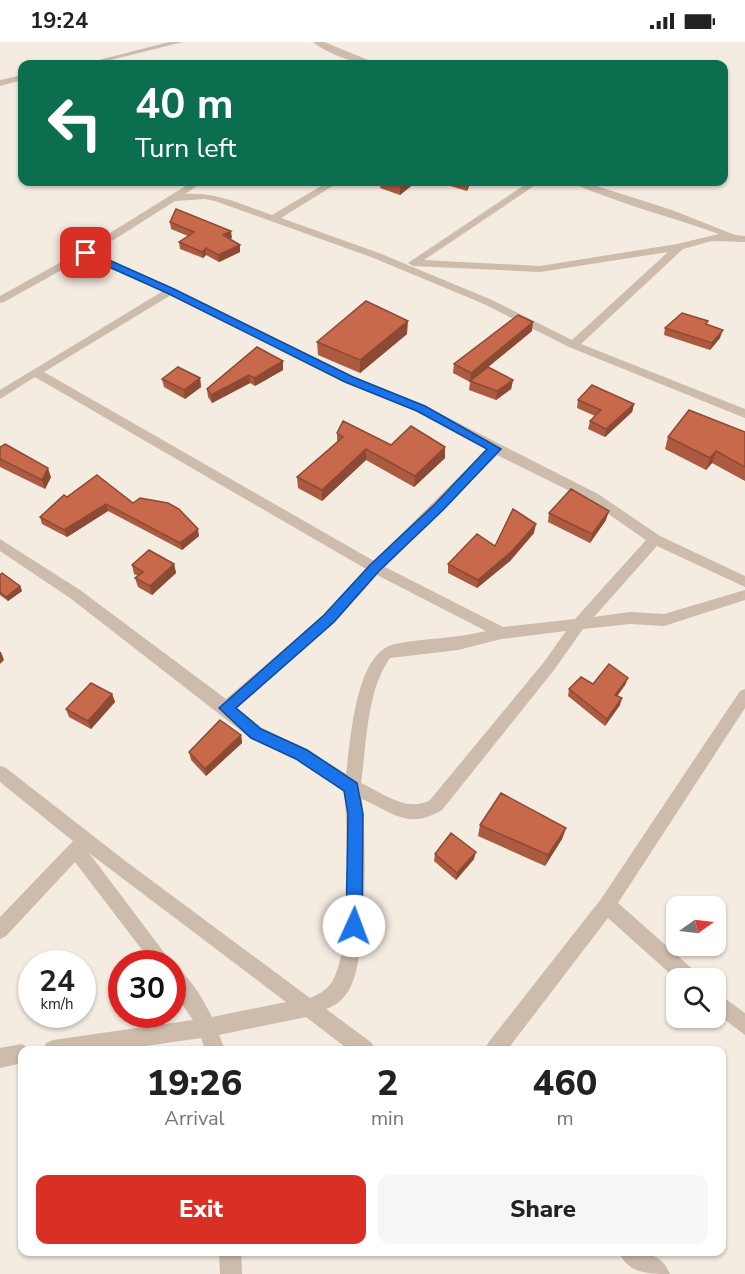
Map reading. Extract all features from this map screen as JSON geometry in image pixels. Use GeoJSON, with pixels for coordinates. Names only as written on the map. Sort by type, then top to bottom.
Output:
{"type":"FeatureCollection","features":[{"type":"Feature","properties":{"kind":"street"},"geometry":{"type":"LineString","coordinates":[[104,60],[178,42]]}},
{"type":"Feature","properties":{"kind":"street"},"geometry":{"type":"LineString","coordinates":[[317,42],[364,60]]}},
{"type":"Feature","properties":{"kind":"street"},"geometry":{"type":"LineString","coordinates":[[0,83],[18,79]]}},
{"type":"Feature","properties":{"kind":"street"},"geometry":{"type":"LineString","coordinates":[[0,300],[86,253],[191,186]]}},
{"type":"Feature","properties":{"kind":"street"},"geometry":{"type":"LineString","coordinates":[[274,218],[327,186]]}},
{"type":"Feature","properties":{"kind":"street"},"geometry":{"type":"LineString","coordinates":[[409,266],[529,186]]}},
{"type":"Feature","properties":{"kind":"street"},"geometry":{"type":"LineString","coordinates":[[587,186],[740,238]]}},
{"type":"Feature","properties":{"kind":"street"},"geometry":{"type":"LineString","coordinates":[[170,198],[205,196],[218,199],[409,266],[488,302],[573,345],[745,414]]}},
{"type":"Feature","properties":{"kind":"street"},"geometry":{"type":"LineString","coordinates":[[409,266],[540,269],[679,247],[700,240],[740,238]]}},
{"type":"Feature","properties":{"kind":"street"},"geometry":{"type":"LineString","coordinates":[[573,345],[679,247]]}},
{"type":"Feature","properties":{"kind":"street"},"geometry":{"type":"LineString","coordinates":[[86,253],[171,291],[349,379],[421,409],[496,449],[593,496],[654,539],[745,582]]}},
{"type":"Feature","properties":{"kind":"street"},"geometry":{"type":"LineString","coordinates":[[0,395],[171,291]]}},
{"type":"Feature","properties":{"kind":"street"},"geometry":{"type":"LineString","coordinates":[[35,372],[375,568],[472,615],[501,633]]}},
{"type":"Feature","properties":{"kind":"street"},"geometry":{"type":"LineString","coordinates":[[226,708],[329,619],[375,568],[439,507],[485,456],[496,449]]}},
{"type":"Feature","properties":{"kind":"street"},"geometry":{"type":"LineString","coordinates":[[0,544],[75,594],[226,708],[256,734],[301,754],[351,787],[410,813],[424,812],[436,805],[549,666],[579,624],[654,539]]}},
{"type":"Feature","properties":{"kind":"street"},"geometry":{"type":"LineString","coordinates":[[80,1046],[209,1027],[310,1007],[331,998],[343,982],[353,945],[355,814],[351,787],[366,698],[375,668],[385,654],[419,646],[474,641],[501,633],[630,618],[664,620],[745,595]]}},
{"type":"Feature","properties":{"kind":"street"},"geometry":{"type":"LineString","coordinates":[[498,1046],[607,905],[745,695]]}},
{"type":"Feature","properties":{"kind":"street"},"geometry":{"type":"LineString","coordinates":[[0,772],[81,845],[122,869],[360,1046]]}},
{"type":"Feature","properties":{"kind":"street"},"geometry":{"type":"LineString","coordinates":[[0,930],[81,845]]}},
{"type":"Feature","properties":{"kind":"street"},"geometry":{"type":"LineString","coordinates":[[81,845],[154,950]]}},
{"type":"Feature","properties":{"kind":"street"},"geometry":{"type":"LineString","coordinates":[[607,905],[678,968]]}},
{"type":"Feature","properties":{"kind":"street"},"geometry":{"type":"LineString","coordinates":[[186,993],[209,1027],[214,1046]]}},
{"type":"Feature","properties":{"kind":"street"},"geometry":{"type":"LineString","coordinates":[[726,1009],[745,1024]]}},
{"type":"Feature","properties":{"kind":"street"},"geometry":{"type":"LineString","coordinates":[[0,1058],[18,1055]]}},
{"type":"Feature","properties":{"kind":"street"},"geometry":{"type":"LineString","coordinates":[[230,1256],[231,1274]]}},
{"type":"Feature","properties":{"kind":"street"},"geometry":{"type":"LineString","coordinates":[[636,1256],[659,1274]]}},
{"type":"Feature","properties":{"kind":"building"},"geometry":{"type":"Polygon","coordinates":[[[176,209],[231,231],[223,235],[240,245],[218,255],[206,248],[202,252],[179,242],[194,232],[170,222],[176,209]]]}},
{"type":"Feature","properties":{"kind":"building"},"geometry":{"type":"Polygon","coordinates":[[[366,301],[408,321],[360,360],[317,342],[366,301]]]}},
{"type":"Feature","properties":{"kind":"building"},"geometry":{"type":"Polygon","coordinates":[[[682,313],[708,321],[706,324],[723,330],[712,343],[665,328],[682,313]]]}},
{"type":"Feature","properties":{"kind":"building"},"geometry":{"type":"Polygon","coordinates":[[[518,315],[533,322],[471,373],[454,364],[518,315]]]}},
{"type":"Feature","properties":{"kind":"building"},"geometry":{"type":"Polygon","coordinates":[[[257,347],[283,361],[254,378],[249,375],[211,395],[207,389],[257,347]]]}},
{"type":"Feature","properties":{"kind":"building"},"geometry":{"type":"Polygon","coordinates":[[[178,367],[200,378],[184,390],[162,379],[178,367]]]}},
{"type":"Feature","properties":{"kind":"building"},"geometry":{"type":"Polygon","coordinates":[[[488,367],[513,380],[497,391],[470,381],[488,367]]]}},
{"type":"Feature","properties":{"kind":"building"},"geometry":{"type":"Polygon","coordinates":[[[592,385],[634,404],[606,429],[590,421],[601,410],[578,400],[592,385]]]}},
{"type":"Feature","properties":{"kind":"building"},"geometry":{"type":"Polygon","coordinates":[[[689,410],[745,432],[745,467],[716,451],[710,458],[668,437],[689,410]]]}},
{"type":"Feature","properties":{"kind":"building"},"geometry":{"type":"Polygon","coordinates":[[[343,421],[391,445],[411,426],[445,447],[415,476],[366,449],[322,490],[297,477],[343,437],[337,433],[343,421]]]}},
{"type":"Feature","properties":{"kind":"building"},"geometry":{"type":"Polygon","coordinates":[[[5,444],[48,468],[42,480],[0,459],[0,447],[5,444]]]}},
{"type":"Feature","properties":{"kind":"building"},"geometry":{"type":"Polygon","coordinates":[[[97,475],[133,503],[140,498],[168,503],[179,509],[198,529],[180,543],[106,504],[64,530],[40,517],[64,495],[67,497],[97,475]]]}},
{"type":"Feature","properties":{"kind":"building"},"geometry":{"type":"Polygon","coordinates":[[[571,489],[609,511],[592,534],[549,513],[571,489]]]}},
{"type":"Feature","properties":{"kind":"building"},"geometry":{"type":"Polygon","coordinates":[[[513,509],[536,524],[511,552],[478,580],[448,564],[477,534],[495,546],[513,509]]]}},
{"type":"Feature","properties":{"kind":"building"},"geometry":{"type":"Polygon","coordinates":[[[149,550],[174,564],[150,586],[135,578],[143,572],[132,565],[149,550]]]}},
{"type":"Feature","properties":{"kind":"building"},"geometry":{"type":"Polygon","coordinates":[[[2,573],[20,586],[6,597],[0,592],[2,573]]]}},
{"type":"Feature","properties":{"kind":"building"},"geometry":{"type":"Polygon","coordinates":[[[609,664],[628,678],[615,695],[622,698],[607,719],[569,689],[581,677],[593,684],[609,664]]]}},
{"type":"Feature","properties":{"kind":"building"},"geometry":{"type":"Polygon","coordinates":[[[91,683],[112,694],[88,721],[66,709],[91,683]]]}},
{"type":"Feature","properties":{"kind":"building"},"geometry":{"type":"Polygon","coordinates":[[[220,720],[241,735],[205,769],[189,752],[220,720]]]}},
{"type":"Feature","properties":{"kind":"building"},"geometry":{"type":"Polygon","coordinates":[[[501,793],[566,828],[548,855],[480,825],[501,793]]]}},
{"type":"Feature","properties":{"kind":"building"},"geometry":{"type":"Polygon","coordinates":[[[451,833],[476,852],[457,873],[435,854],[451,833]]]}},
{"type":"Feature","properties":{"kind":"route"},"geometry":{"type":"LineString","coordinates":[[86,253],[171,291],[349,379],[421,409],[496,449],[485,456],[466,480],[375,568],[329,619],[282,662],[226,708],[256,734],[301,754],[351,787],[355,814],[354,926]]}}]}
